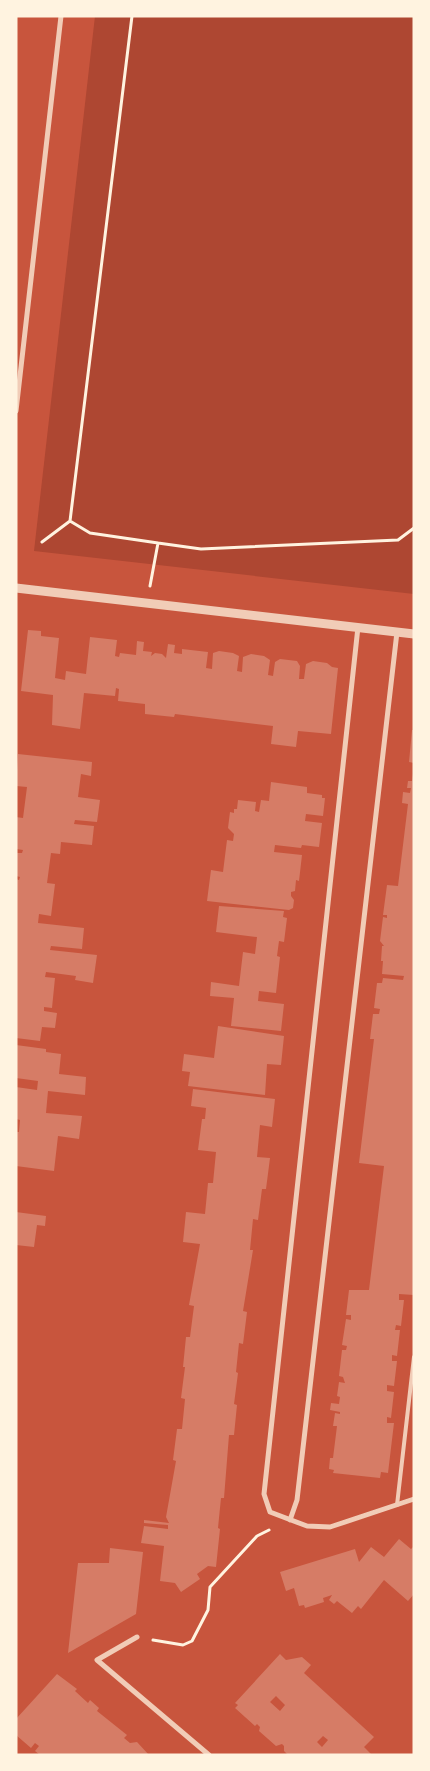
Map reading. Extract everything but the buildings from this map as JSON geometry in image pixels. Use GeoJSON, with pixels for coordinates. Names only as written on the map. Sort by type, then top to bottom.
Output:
{"type":"FeatureCollection","features":[{"type":"Feature","properties":{"kind":"street"},"geometry":{"type":"LineString","coordinates":[[16,411],[61,16]]}},
{"type":"Feature","properties":{"kind":"street"},"geometry":{"type":"LineString","coordinates":[[16,588],[414,634]]}},
{"type":"Feature","properties":{"kind":"street"},"geometry":{"type":"LineString","coordinates":[[358,628],[264,1494],[270,1512],[308,1526],[330,1527],[414,1499]]}},
{"type":"Feature","properties":{"kind":"street"},"geometry":{"type":"LineString","coordinates":[[290,1520],[297,1500],[397,632]]}},
{"type":"Feature","properties":{"kind":"street"},"geometry":{"type":"LineString","coordinates":[[137,1637],[96,1660],[209,1755]]}},
{"type":"Feature","properties":{"kind":"lane"},"geometry":{"type":"LineString","coordinates":[[397,1505],[414,1357]]}},
{"type":"Feature","properties":{"kind":"path"},"geometry":{"type":"LineString","coordinates":[[42,542],[70,521],[132,16]]}},
{"type":"Feature","properties":{"kind":"path"},"geometry":{"type":"LineString","coordinates":[[70,521],[90,532],[200,549],[398,540],[414,528]]}},
{"type":"Feature","properties":{"kind":"path"},"geometry":{"type":"LineString","coordinates":[[146,603],[158,543]]}},
{"type":"Feature","properties":{"kind":"path"},"geometry":{"type":"LineString","coordinates":[[137,1637],[183,1645],[192,1641],[208,1610],[210,1587],[256,1536],[290,1520]]}},
{"type":"Feature","properties":{"kind":"shaded area"},"geometry":{"type":"Polygon","coordinates":[[[95,16],[414,16],[414,594],[34,551],[95,16]]]}}]}
